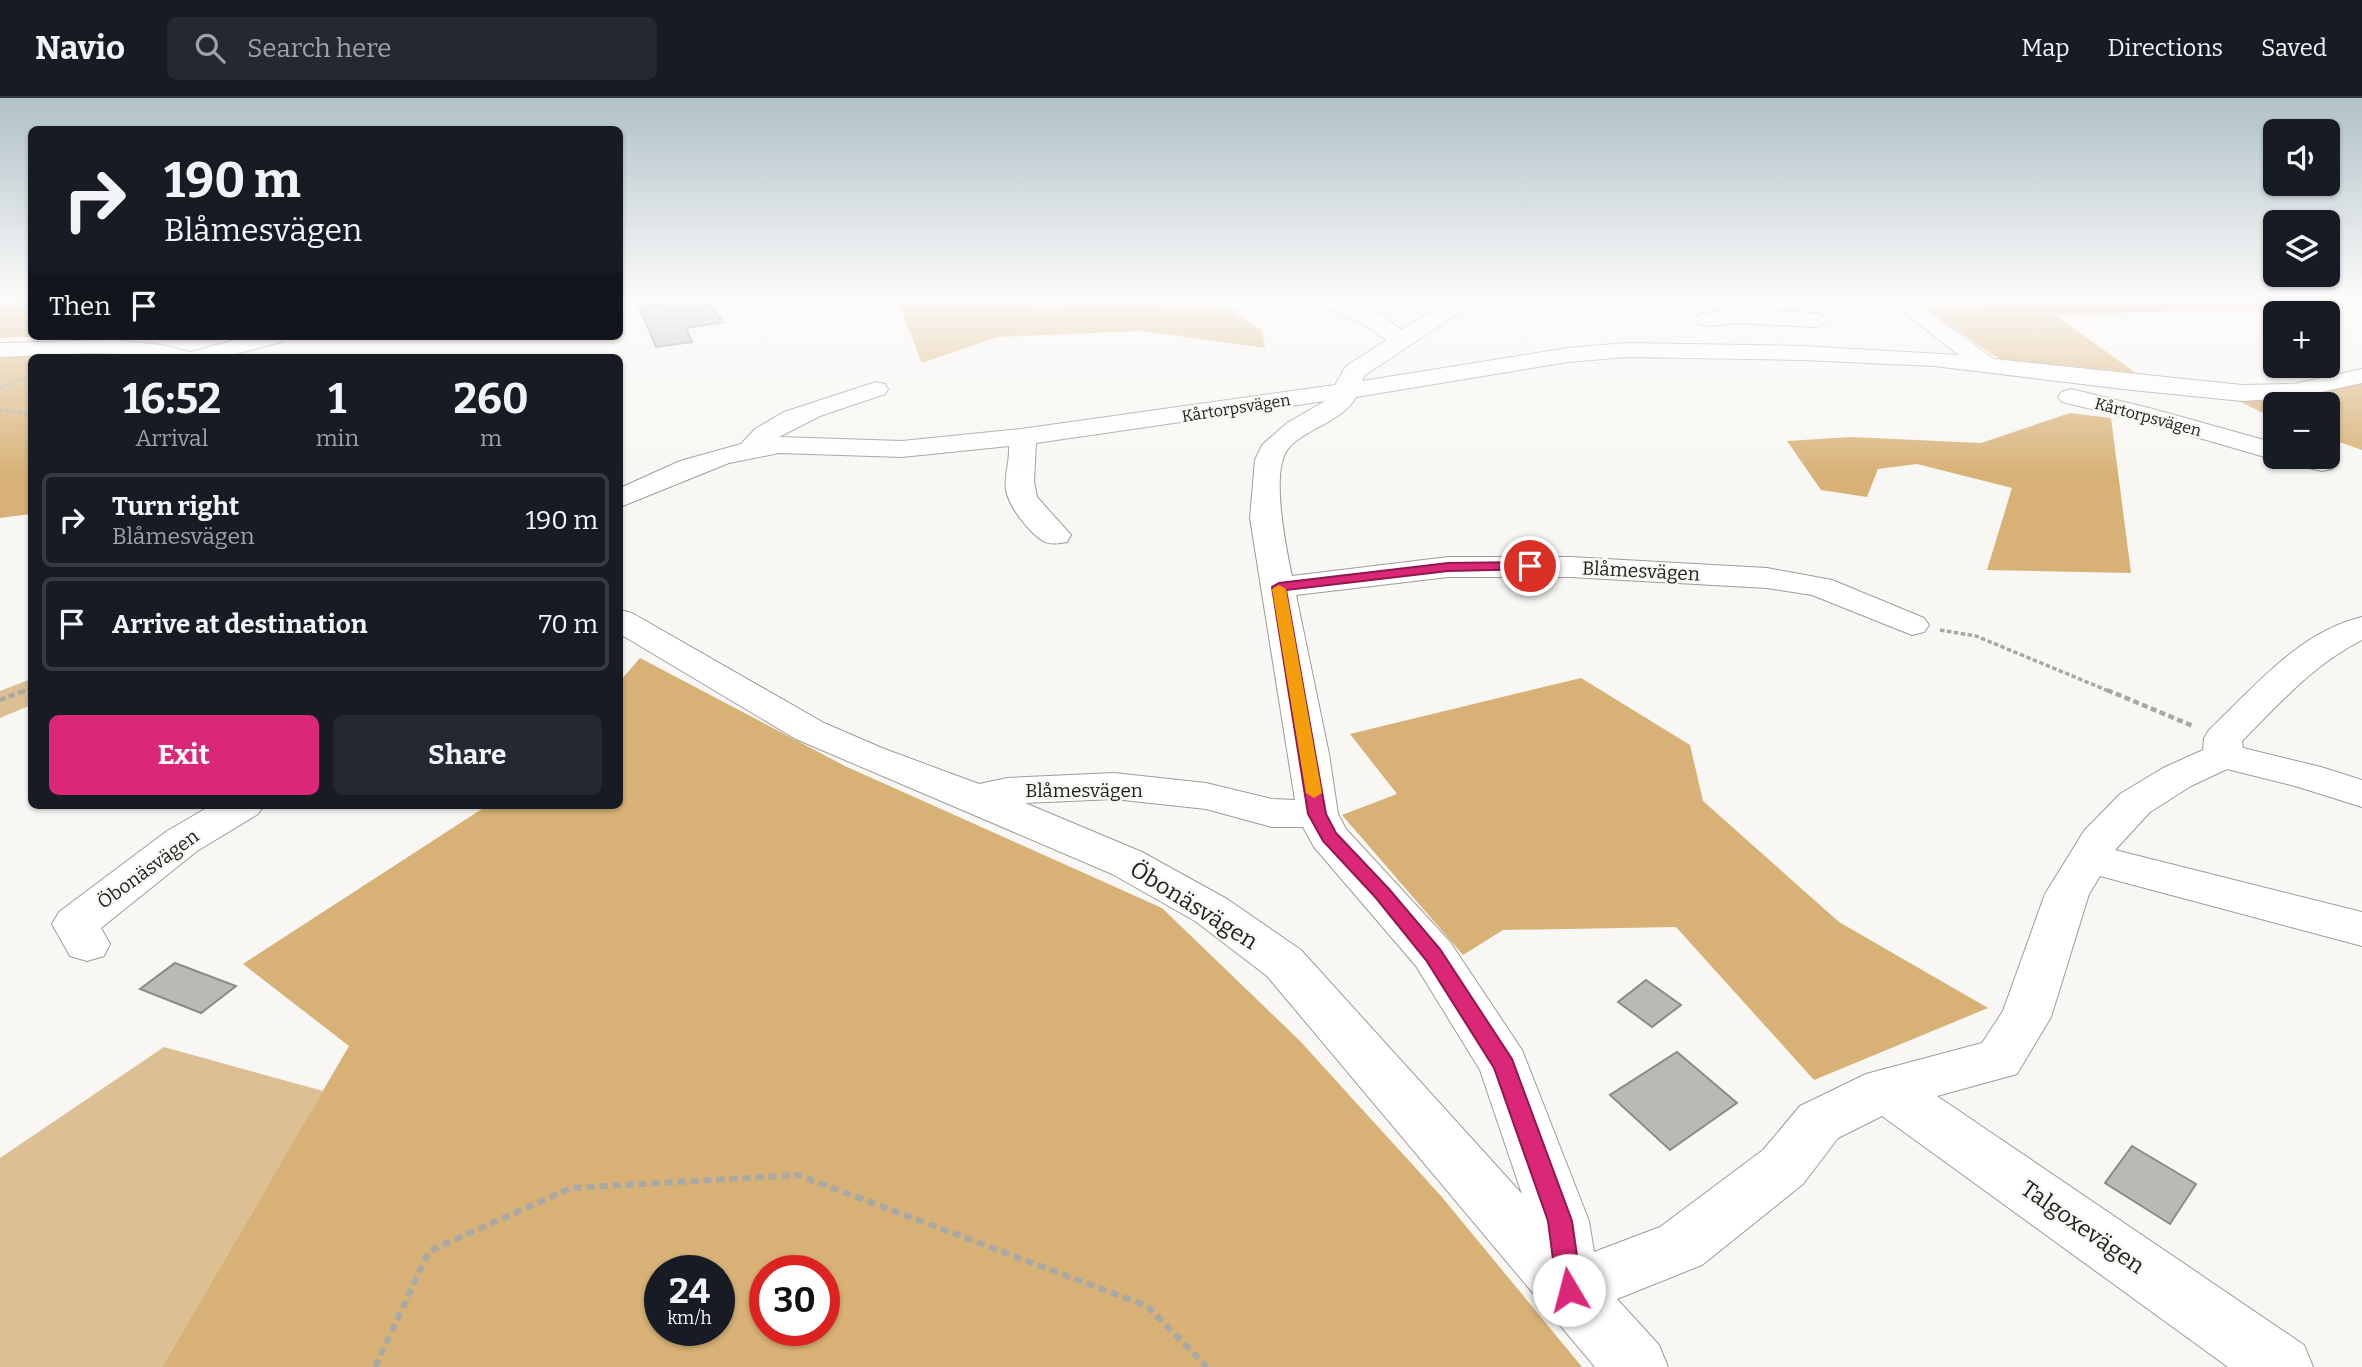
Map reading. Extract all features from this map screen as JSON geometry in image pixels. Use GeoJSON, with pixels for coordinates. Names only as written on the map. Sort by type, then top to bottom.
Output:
{"type":"FeatureCollection","features":[{"type":"Feature","properties":{"kind":"street"},"geometry":{"type":"LineString","coordinates":[[1373,359],[1355,371],[1336,407],[1296,429],[1276,445],[1269,460],[1265,518],[1317,814],[1329,837],[1433,954],[1504,1065],[1560,1221],[1569,1290],[1681,1246],[1783,1167],[1819,1122],[1885,1089],[1999,1059],[2026,1017],[2067,894],[2099,841],[2135,803],[2223,747],[2289,673],[2323,646],[2362,627]]}},
{"type":"Feature","properties":{"kind":"street","name":"Kårtorpsvägen"},"geometry":{"type":"LineString","coordinates":[[623,497],[690,467],[751,450],[799,444],[902,449],[1021,438],[1238,408],[1542,359]]}},
{"type":"Feature","properties":{"kind":"street","name":"Kårtorpsvägen"},"geometry":{"type":"LineString","coordinates":[[1926,359],[2242,393],[2294,391],[2362,376]]}},
{"type":"Feature","properties":{"kind":"street","name":"Kårtorpsvägen"},"geometry":{"type":"LineString","coordinates":[[1979,359],[1987,368],[2021,384],[2144,414],[2263,448]]}},
{"type":"Feature","properties":{"kind":"street"},"geometry":{"type":"LineString","coordinates":[[751,450],[754,443],[765,434],[786,422],[876,388]]}},
{"type":"Feature","properties":{"kind":"street"},"geometry":{"type":"LineString","coordinates":[[1021,438],[1024,461],[1019,484],[1024,501],[1056,535]]}},
{"type":"Feature","properties":{"kind":"street","name":"Blåmesvägen"},"geometry":{"type":"LineString","coordinates":[[1279,587],[1448,567],[1570,567],[1767,578],[1821,587],[1912,625]]}},
{"type":"Feature","properties":{"kind":"street","name":"Öbonäsvägen"},"geometry":{"type":"LineString","coordinates":[[623,622],[810,731],[868,757],[976,798],[1137,868],[1211,910],[1284,963],[1636,1367]]}},
{"type":"Feature","properties":{"kind":"street"},"geometry":{"type":"LineString","coordinates":[[2223,747],[2362,794]]}},
{"type":"Feature","properties":{"kind":"street","name":"Blåmesvägen"},"geometry":{"type":"LineString","coordinates":[[976,798],[1007,791],[1114,786],[1206,796],[1272,813],[1317,814]]}},
{"type":"Feature","properties":{"kind":"street","name":"Öbonäsvägen"},"geometry":{"type":"LineString","coordinates":[[87,944],[75,924],[182,841],[236,809]]}},
{"type":"Feature","properties":{"kind":"street"},"geometry":{"type":"LineString","coordinates":[[2089,858],[2362,929]]}},
{"type":"Feature","properties":{"kind":"street","name":"Talgoxevägen"},"geometry":{"type":"LineString","coordinates":[[1885,1089],[2281,1367]]}},
{"type":"Feature","properties":{"kind":"path"},"geometry":{"type":"LineString","coordinates":[[0,388],[28,377]]}},
{"type":"Feature","properties":{"kind":"path"},"geometry":{"type":"LineString","coordinates":[[0,410],[28,414]]}},
{"type":"Feature","properties":{"kind":"path"},"geometry":{"type":"LineString","coordinates":[[1912,625],[1976,636],[2223,747]]}},
{"type":"Feature","properties":{"kind":"path"},"geometry":{"type":"LineString","coordinates":[[0,700],[28,690]]}},
{"type":"Feature","properties":{"kind":"path"},"geometry":{"type":"LineString","coordinates":[[375,1367],[429,1251],[571,1188],[798,1175],[1147,1306],[1207,1367]]}},
{"type":"Feature","properties":{"kind":"shaded area"},"geometry":{"type":"Polygon","coordinates":[[[0,359],[28,359],[28,514],[0,518],[0,359]]]}},
{"type":"Feature","properties":{"kind":"shaded area"},"geometry":{"type":"Polygon","coordinates":[[[2001,359],[2117,359],[2140,376],[2001,359]]]}},
{"type":"Feature","properties":{"kind":"shaded area"},"geometry":{"type":"Polygon","coordinates":[[[2362,383],[2362,450],[2340,442],[2340,392],[2321,392],[2362,383]]]}},
{"type":"Feature","properties":{"kind":"shaded area"},"geometry":{"type":"Polygon","coordinates":[[[2229,396],[2263,396],[2263,413],[2229,396]]]}},
{"type":"Feature","properties":{"kind":"shaded area"},"geometry":{"type":"Polygon","coordinates":[[[2070,413],[2111,418],[2131,573],[1987,570],[2012,488],[1917,464],[1878,469],[1867,497],[1821,490],[1787,441],[1851,437],[1981,443],[2070,413]]]}},
{"type":"Feature","properties":{"kind":"shaded area"},"geometry":{"type":"Polygon","coordinates":[[[640,658],[845,766],[1162,908],[1300,1041],[1441,1196],[1582,1367],[162,1367],[349,1046],[243,964],[482,809],[623,809],[623,678],[640,658]]]}},
{"type":"Feature","properties":{"kind":"shaded area"},"geometry":{"type":"Polygon","coordinates":[[[1581,678],[1690,745],[1703,801],[1839,922],[1988,1008],[1814,1080],[1676,927],[1503,930],[1463,955],[1342,815],[1397,794],[1350,734],[1581,678]]]}},
{"type":"Feature","properties":{"kind":"shaded area"},"geometry":{"type":"Polygon","coordinates":[[[28,680],[28,706],[0,718],[0,691],[28,680]]]}},
{"type":"Feature","properties":{"kind":"shaded area"},"geometry":{"type":"Polygon","coordinates":[[[164,1047],[323,1091],[162,1367],[0,1367],[0,1158],[164,1047]]]}},
{"type":"Feature","properties":{"kind":"building"},"geometry":{"type":"Polygon","coordinates":[[[175,963],[236,986],[201,1013],[140,989],[175,963]]]}},
{"type":"Feature","properties":{"kind":"building"},"geometry":{"type":"Polygon","coordinates":[[[1646,980],[1681,1005],[1652,1027],[1618,1002],[1646,980]]]}},
{"type":"Feature","properties":{"kind":"building"},"geometry":{"type":"Polygon","coordinates":[[[1677,1052],[1737,1103],[1670,1150],[1610,1095],[1677,1052]]]}},
{"type":"Feature","properties":{"kind":"building"},"geometry":{"type":"Polygon","coordinates":[[[2132,1146],[2196,1184],[2170,1224],[2105,1183],[2132,1146]]]}},
{"type":"Feature","properties":{"kind":"slow traffic"},"geometry":{"type":"LineString","coordinates":[[1279,589],[1314,793]]}},
{"type":"Feature","properties":{"kind":"route"},"geometry":{"type":"LineString","coordinates":[[1530,566],[1448,567],[1311,581],[1279,587],[1317,814],[1329,837],[1433,954],[1504,1065],[1560,1221],[1569,1290]]}}]}
